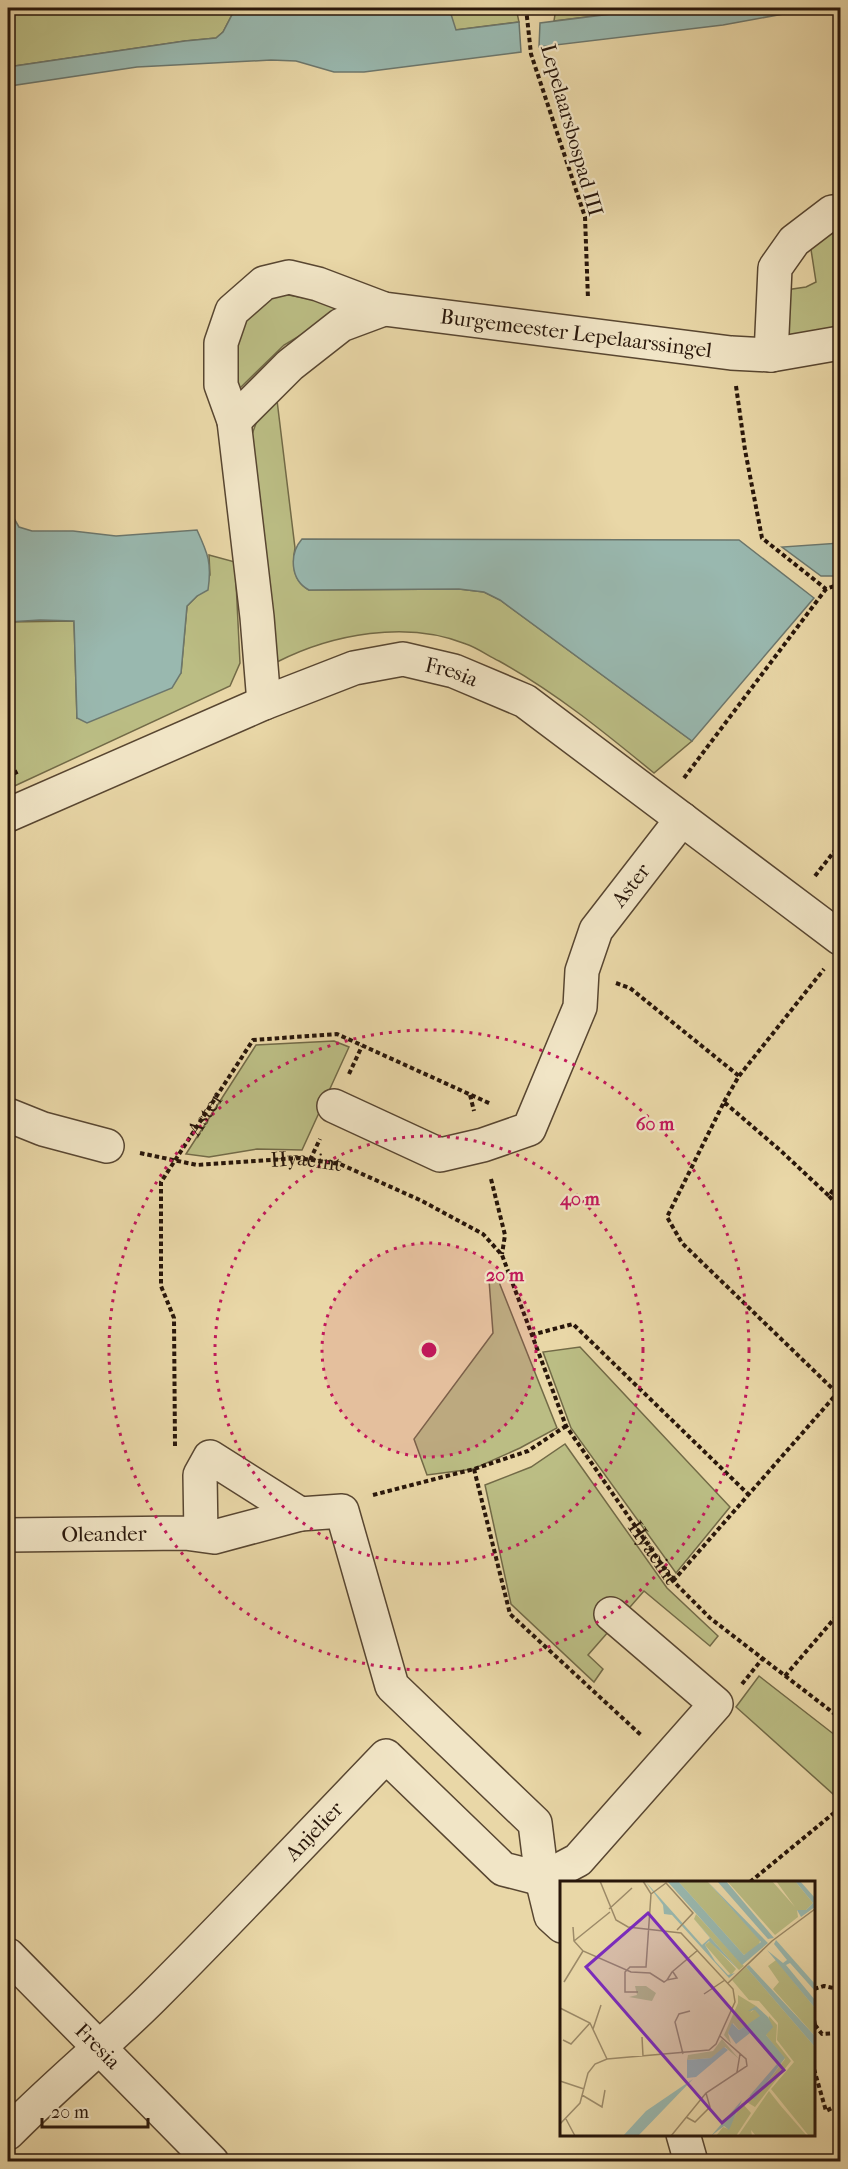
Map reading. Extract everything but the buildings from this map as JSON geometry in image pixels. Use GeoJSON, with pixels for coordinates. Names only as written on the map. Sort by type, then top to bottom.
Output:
{"type":"FeatureCollection","features":[{"type":"Feature","properties":{"kind":"street"},"geometry":{"type":"LineString","coordinates":[[771,355],[775,268],[794,241],[832,212],[840,212]]}},
{"type":"Feature","properties":{"kind":"street","name":"Burgemeester Lepelaarssingel"},"geometry":{"type":"LineString","coordinates":[[264,703],[257,617],[234,421],[221,385],[221,343],[232,311],[264,283],[289,277],[318,284],[384,309],[731,353],[771,355],[840,343]]}},
{"type":"Feature","properties":{"kind":"street","name":"Burgemeester Lepelaarssingel"},"geometry":{"type":"LineString","coordinates":[[234,421],[290,365],[341,325],[384,309]]}},
{"type":"Feature","properties":{"kind":"street","name":"Fresia"},"geometry":{"type":"LineString","coordinates":[[8,814],[264,703],[354,668],[403,659],[454,671],[525,701],[673,812],[833,953]]}},
{"type":"Feature","properties":{"kind":"street","name":"Aster"},"geometry":{"type":"LineString","coordinates":[[532,1123],[580,1007],[582,971],[596,930],[673,812]]}},
{"type":"Feature","properties":{"kind":"street"},"geometry":{"type":"LineString","coordinates":[[334,1106],[440,1155],[530,1129],[532,1123]]}},
{"type":"Feature","properties":{"kind":"street"},"geometry":{"type":"LineString","coordinates":[[8,1115],[44,1129],[107,1146]]}},
{"type":"Feature","properties":{"kind":"street"},"geometry":{"type":"LineString","coordinates":[[201,1535],[201,1475],[210,1457],[300,1514],[342,1511],[392,1686],[535,1823],[542,1879],[550,1916],[560,1925]]}},
{"type":"Feature","properties":{"kind":"street","name":"Oleander"},"geometry":{"type":"LineString","coordinates":[[8,1536],[185,1533],[214,1537],[300,1514]]}},
{"type":"Feature","properties":{"kind":"street"},"geometry":{"type":"LineString","coordinates":[[542,1879],[578,1860],[716,1704],[610,1614]]}},
{"type":"Feature","properties":{"kind":"street","name":"Anjelier"},"geometry":{"type":"LineString","coordinates":[[100,2048],[386,1756],[503,1869],[542,1879]]}},
{"type":"Feature","properties":{"kind":"street","name":"Fresia"},"geometry":{"type":"LineString","coordinates":[[8,1955],[212,2162]]}},
{"type":"Feature","properties":{"kind":"street"},"geometry":{"type":"LineString","coordinates":[[8,2133],[38,2102],[100,2048]]}},
{"type":"Feature","properties":{"kind":"street"},"geometry":{"type":"LineString","coordinates":[[684,2136],[691,2162]]}},
{"type":"Feature","properties":{"kind":"path","name":"Lepelaarsbospad III"},"geometry":{"type":"LineString","coordinates":[[526,8],[531,54],[585,217],[588,300],[583,333]]}},
{"type":"Feature","properties":{"kind":"path"},"geometry":{"type":"LineString","coordinates":[[731,353],[744,450],[762,537],[826,589]]}},
{"type":"Feature","properties":{"kind":"path"},"geometry":{"type":"LineString","coordinates":[[673,812],[826,589],[840,584]]}},
{"type":"Feature","properties":{"kind":"path"},"geometry":{"type":"LineString","coordinates":[[674,1581],[839,1391],[682,1243],[667,1217],[723,1102],[739,1076],[833,953]]}},
{"type":"Feature","properties":{"kind":"path"},"geometry":{"type":"LineString","coordinates":[[614,982],[630,988],[739,1076]]}},
{"type":"Feature","properties":{"kind":"path","name":"Aster"},"geometry":{"type":"LineString","coordinates":[[210,1457],[175,1446],[174,1318],[161,1286],[161,1182],[253,1040],[337,1034],[532,1123]]}},
{"type":"Feature","properties":{"kind":"path"},"geometry":{"type":"LineString","coordinates":[[723,1102],[781,1151],[840,1208]]}},
{"type":"Feature","properties":{"kind":"path","name":"Hyacint"},"geometry":{"type":"LineString","coordinates":[[107,1146],[197,1165],[298,1158],[340,1164],[422,1201],[483,1234],[502,1255],[566,1426],[674,1581],[710,1618],[840,1718]]}},
{"type":"Feature","properties":{"kind":"path"},"geometry":{"type":"LineString","coordinates":[[828,1196],[840,1180]]}},
{"type":"Feature","properties":{"kind":"path"},"geometry":{"type":"LineString","coordinates":[[531,1335],[573,1324],[748,1494]]}},
{"type":"Feature","properties":{"kind":"path"},"geometry":{"type":"LineString","coordinates":[[364,1497],[474,1469],[528,1451],[566,1426]]}},
{"type":"Feature","properties":{"kind":"path"},"geometry":{"type":"LineString","coordinates":[[474,1469],[510,1614],[667,1760]]}},
{"type":"Feature","properties":{"kind":"path"},"geometry":{"type":"LineString","coordinates":[[785,1676],[840,1612]]}},
{"type":"Feature","properties":{"kind":"path"},"geometry":{"type":"LineString","coordinates":[[751,1881],[840,1808]]}},
{"type":"Feature","properties":{"kind":"path"},"geometry":{"type":"LineString","coordinates":[[815,1988],[824,1986],[838,1989],[840,1993]]}},
{"type":"Feature","properties":{"kind":"path"},"geometry":{"type":"LineString","coordinates":[[815,2028],[822,2034],[840,2033]]}},
{"type":"Feature","properties":{"kind":"path"},"geometry":{"type":"LineString","coordinates":[[815,2075],[826,2111],[840,2104]]}},
{"type":"Feature","properties":{"kind":"green space"},"geometry":{"type":"Polygon","coordinates":[[[8,8],[255,8],[233,13],[223,32],[216,38],[8,67],[8,8]]]}},
{"type":"Feature","properties":{"kind":"green space"},"geometry":{"type":"Polygon","coordinates":[[[449,8],[516,8],[519,22],[455,30],[449,8]]]}},
{"type":"Feature","properties":{"kind":"green space"},"geometry":{"type":"Polygon","coordinates":[[[556,8],[659,8],[554,21],[556,8]]]}},
{"type":"Feature","properties":{"kind":"green space"},"geometry":{"type":"Polygon","coordinates":[[[840,233],[840,332],[785,341],[779,291],[806,287],[816,282],[810,243],[815,235],[840,233]]]}},
{"type":"Feature","properties":{"kind":"green space"},"geometry":{"type":"Polygon","coordinates":[[[267,291],[342,305],[321,323],[284,345],[238,390],[232,362],[241,313],[267,291]]]}},
{"type":"Feature","properties":{"kind":"green space"},"geometry":{"type":"Polygon","coordinates":[[[276,392],[295,548],[294,566],[297,577],[304,586],[309,590],[459,589],[484,592],[500,600],[692,741],[654,773],[598,728],[520,673],[475,648],[443,637],[395,632],[370,634],[321,644],[277,662],[251,437],[258,418],[276,392]]]}},
{"type":"Feature","properties":{"kind":"green space"},"geometry":{"type":"Polygon","coordinates":[[[209,555],[235,562],[240,663],[230,686],[8,789],[8,622],[74,621],[77,718],[181,673],[187,606],[197,596],[210,575],[209,555]]]}},
{"type":"Feature","properties":{"kind":"green space"},"geometry":{"type":"Polygon","coordinates":[[[334,1041],[349,1047],[302,1150],[257,1149],[209,1157],[186,1154],[256,1045],[334,1041]]]}},
{"type":"Feature","properties":{"kind":"green space"},"geometry":{"type":"Polygon","coordinates":[[[497,1277],[557,1428],[473,1469],[427,1475],[414,1439],[493,1333],[489,1280],[497,1277]]]}},
{"type":"Feature","properties":{"kind":"green space"},"geometry":{"type":"Polygon","coordinates":[[[580,1347],[730,1507],[676,1573],[571,1428],[543,1352],[580,1347]]]}},
{"type":"Feature","properties":{"kind":"green space"},"geometry":{"type":"Polygon","coordinates":[[[565,1444],[667,1588],[718,1636],[710,1646],[644,1591],[588,1655],[603,1669],[594,1682],[511,1604],[485,1485],[531,1467],[565,1444]]]}},
{"type":"Feature","properties":{"kind":"green space"},"geometry":{"type":"Polygon","coordinates":[[[759,1676],[840,1739],[840,1789],[833,1794],[736,1707],[759,1676]]]}},
{"type":"Feature","properties":{"kind":"water"},"geometry":{"type":"Polygon","coordinates":[[[255,8],[449,8],[456,30],[519,22],[521,52],[364,72],[334,72],[296,61],[271,60],[137,67],[10,86],[8,90],[8,67],[216,38],[223,32],[233,13],[255,8]]]}},
{"type":"Feature","properties":{"kind":"water"},"geometry":{"type":"Polygon","coordinates":[[[659,8],[816,8],[723,25],[539,47],[540,23],[659,8]]]}},
{"type":"Feature","properties":{"kind":"water"},"geometry":{"type":"Polygon","coordinates":[[[8,383],[12,515],[19,527],[32,531],[73,531],[116,536],[197,530],[208,559],[210,573],[208,590],[197,596],[187,606],[181,673],[172,688],[87,723],[77,718],[74,621],[8,622],[8,383]]]}},
{"type":"Feature","properties":{"kind":"water"},"geometry":{"type":"Polygon","coordinates":[[[302,539],[739,540],[814,598],[692,741],[500,600],[484,592],[459,589],[309,590],[298,580],[293,559],[302,539]]]}},
{"type":"Feature","properties":{"kind":"water"},"geometry":{"type":"Polygon","coordinates":[[[840,543],[840,576],[821,576],[782,547],[840,543]]]}}]}
